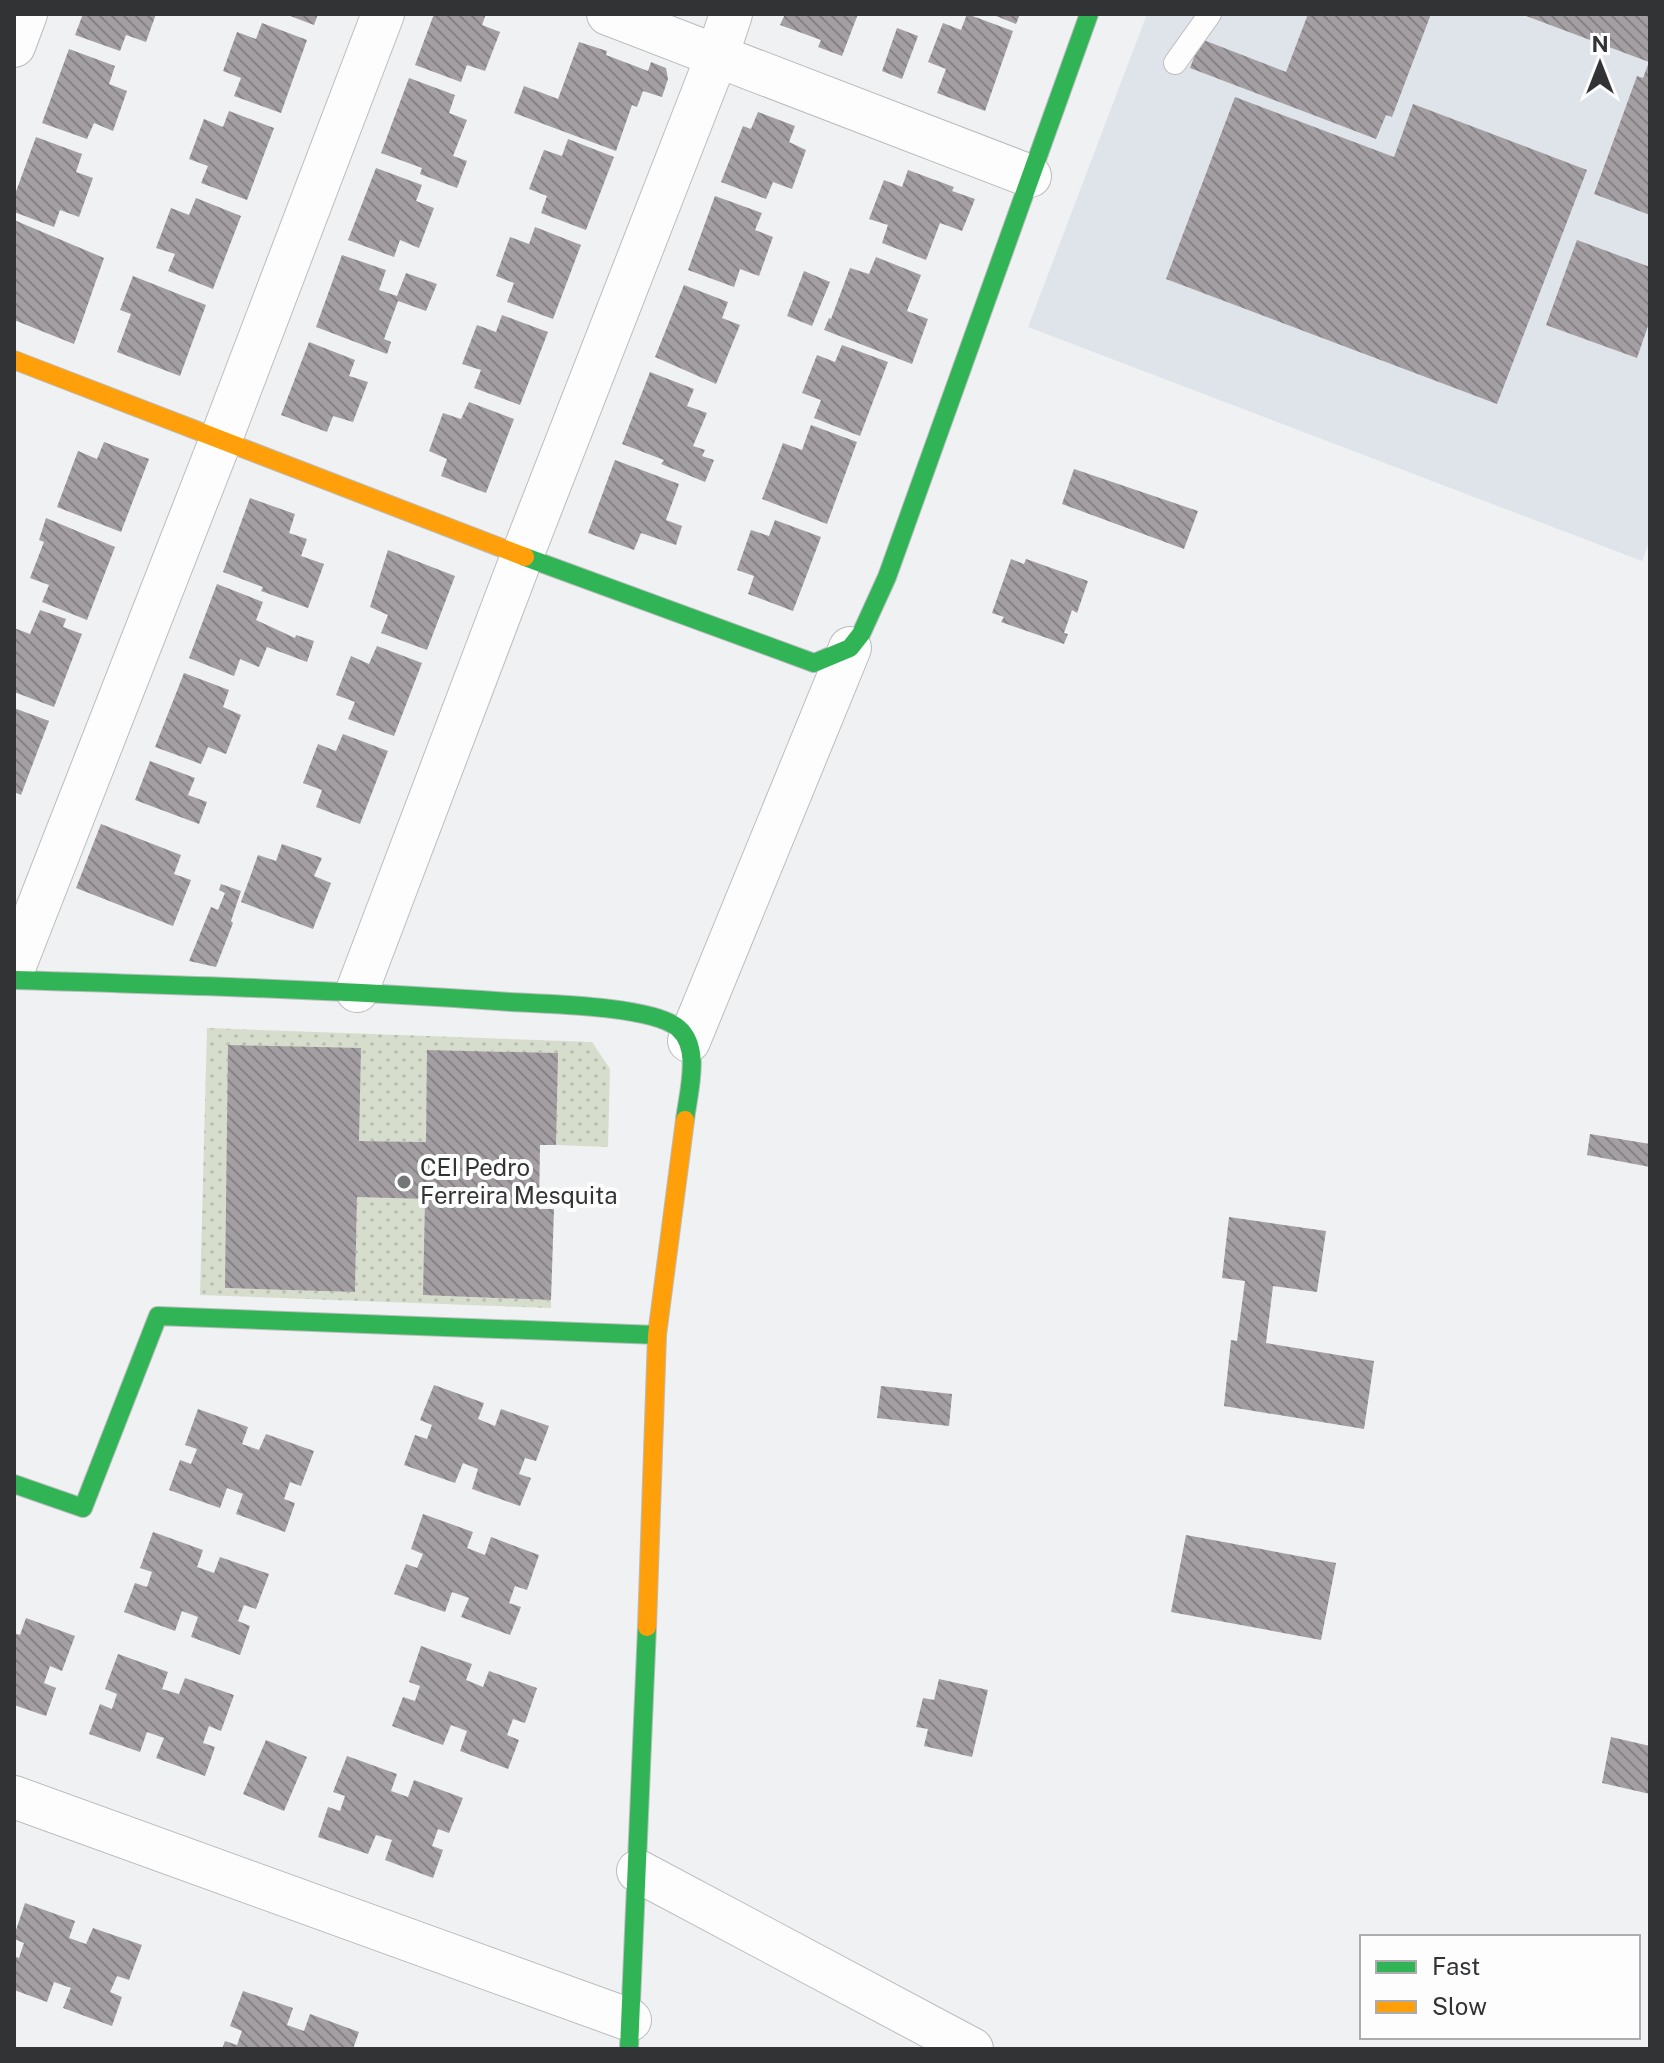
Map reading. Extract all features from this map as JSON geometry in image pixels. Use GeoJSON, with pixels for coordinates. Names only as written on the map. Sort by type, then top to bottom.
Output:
{"type":"FeatureCollection","features":[{"type":"Feature","properties":{"kind":"street"},"geometry":{"type":"LineString","coordinates":[[14,46],[26,14]]}},
{"type":"Feature","properties":{"kind":"street"},"geometry":{"type":"LineString","coordinates":[[19,943],[221,439],[383,14]]}},
{"type":"Feature","properties":{"kind":"street"},"geometry":{"type":"LineString","coordinates":[[608,14],[1030,176]]}},
{"type":"Feature","properties":{"kind":"street"},"geometry":{"type":"LineString","coordinates":[[357,991],[731,14]]}},
{"type":"Feature","properties":{"kind":"street"},"geometry":{"type":"LineString","coordinates":[[14,1797],[630,2035],[657,1335],[691,1072],[689,1041],[850,648],[861,634],[887,577],[1089,14]]}},
{"type":"Feature","properties":{"kind":"street"},"geometry":{"type":"LineString","coordinates":[[14,360],[522,556],[814,663],[850,648]]}},
{"type":"Feature","properties":{"kind":"street"},"geometry":{"type":"LineString","coordinates":[[14,980],[357,991],[571,1006],[660,1018],[677,1027],[689,1041]]}},
{"type":"Feature","properties":{"kind":"street"},"geometry":{"type":"LineString","coordinates":[[14,1484],[83,1508],[158,1316],[657,1335]]}},
{"type":"Feature","properties":{"kind":"street"},"geometry":{"type":"LineString","coordinates":[[638,1871],[972,2049]]}},
{"type":"Feature","properties":{"kind":"lane"},"geometry":{"type":"LineString","coordinates":[[1175,63],[1210,14]]}},
{"type":"Feature","properties":{"kind":"shaded area"},"geometry":{"type":"Polygon","coordinates":[[[1147,14],[1650,14],[1650,539],[1642,561],[1028,327],[1147,14]]]}},
{"type":"Feature","properties":{"kind":"green space"},"geometry":{"type":"Polygon","coordinates":[[[207,1028],[592,1042],[610,1069],[608,1147],[556,1145],[557,1053],[428,1050],[426,1142],[359,1141],[225,1288],[355,1292],[357,1197],[425,1199],[424,1294],[551,1300],[551,1308],[200,1295],[207,1028]]]}},
{"type":"Feature","properties":{"kind":"building"},"geometry":{"type":"Polygon","coordinates":[[[83,14],[156,14],[146,42],[126,35],[120,51],[75,35],[83,14]]]}},
{"type":"Feature","properties":{"kind":"building"},"geometry":{"type":"Polygon","coordinates":[[[285,14],[318,14],[314,25],[285,14]]]}},
{"type":"Feature","properties":{"kind":"building"},"geometry":{"type":"Polygon","coordinates":[[[434,14],[486,14],[482,25],[500,32],[485,71],[467,65],[461,82],[415,65],[434,14]]]}},
{"type":"Feature","properties":{"kind":"building"},"geometry":{"type":"Polygon","coordinates":[[[785,14],[858,14],[842,56],[818,47],[821,40],[780,25],[785,14]]]}},
{"type":"Feature","properties":{"kind":"building"},"geometry":{"type":"Polygon","coordinates":[[[967,14],[1013,31],[985,111],[937,93],[946,69],[928,62],[943,23],[961,30],[967,14]]]}},
{"type":"Feature","properties":{"kind":"building"},"geometry":{"type":"Polygon","coordinates":[[[991,14],[1020,14],[1016,24],[991,14]]]}},
{"type":"Feature","properties":{"kind":"building"},"geometry":{"type":"Polygon","coordinates":[[[1308,14],[1431,14],[1392,117],[1386,115],[1376,139],[1190,68],[1201,39],[1286,72],[1308,14]]]}},
{"type":"Feature","properties":{"kind":"building"},"geometry":{"type":"Polygon","coordinates":[[[1521,14],[1650,14],[1650,215],[1594,194],[1637,76],[1643,78],[1649,62],[1521,14]]]}},
{"type":"Feature","properties":{"kind":"building"},"geometry":{"type":"Polygon","coordinates":[[[262,23],[307,40],[281,113],[234,96],[241,78],[223,71],[237,32],[256,39],[262,23]]]}},
{"type":"Feature","properties":{"kind":"building"},"geometry":{"type":"Polygon","coordinates":[[[897,28],[918,36],[902,79],[882,71],[897,28]]]}},
{"type":"Feature","properties":{"kind":"building"},"geometry":{"type":"Polygon","coordinates":[[[579,42],[607,51],[606,55],[648,71],[651,62],[666,68],[668,79],[662,97],[643,91],[637,107],[632,105],[616,151],[514,113],[524,86],[558,99],[579,42]]]}},
{"type":"Feature","properties":{"kind":"building"},"geometry":{"type":"Polygon","coordinates":[[[69,49],[115,66],[109,84],[127,91],[113,131],[94,123],[87,139],[42,123],[69,49]]]}},
{"type":"Feature","properties":{"kind":"building"},"geometry":{"type":"Polygon","coordinates":[[[409,78],[455,95],[449,113],[467,120],[453,156],[467,161],[457,188],[420,174],[422,168],[381,153],[409,78]]]}},
{"type":"Feature","properties":{"kind":"building"},"geometry":{"type":"Polygon","coordinates":[[[1235,97],[1394,157],[1413,104],[1587,170],[1497,404],[1166,279],[1235,97]]]}},
{"type":"Feature","properties":{"kind":"building"},"geometry":{"type":"Polygon","coordinates":[[[229,111],[274,128],[247,200],[201,183],[208,166],[189,159],[204,119],[223,127],[229,111]]]}},
{"type":"Feature","properties":{"kind":"building"},"geometry":{"type":"Polygon","coordinates":[[[758,112],[795,126],[789,142],[806,150],[792,189],[773,182],[766,199],[721,182],[743,126],[751,129],[758,112]]]}},
{"type":"Feature","properties":{"kind":"building"},"geometry":{"type":"Polygon","coordinates":[[[36,137],[82,154],[76,172],[93,178],[79,217],[60,210],[54,227],[14,212],[14,197],[36,137]]]}},
{"type":"Feature","properties":{"kind":"building"},"geometry":{"type":"Polygon","coordinates":[[[568,139],[614,157],[586,230],[541,213],[547,196],[529,189],[544,150],[562,156],[568,139]]]}},
{"type":"Feature","properties":{"kind":"building"},"geometry":{"type":"Polygon","coordinates":[[[376,168],[422,185],[416,201],[434,208],[419,248],[400,240],[394,257],[348,240],[376,168]]]}},
{"type":"Feature","properties":{"kind":"building"},"geometry":{"type":"Polygon","coordinates":[[[908,170],[954,187],[952,191],[975,199],[962,231],[940,223],[926,260],[882,243],[888,225],[869,219],[884,180],[902,187],[908,170]]]}},
{"type":"Feature","properties":{"kind":"building"},"geometry":{"type":"Polygon","coordinates":[[[715,196],[762,213],[755,230],[773,237],[759,276],[740,269],[734,287],[688,270],[715,196]]]}},
{"type":"Feature","properties":{"kind":"building"},"geometry":{"type":"Polygon","coordinates":[[[196,198],[241,216],[213,289],[168,271],[175,254],[156,248],[171,208],[189,215],[196,198]]]}},
{"type":"Feature","properties":{"kind":"building"},"geometry":{"type":"Polygon","coordinates":[[[14,220],[104,258],[74,344],[14,320],[14,220]]]}},
{"type":"Feature","properties":{"kind":"building"},"geometry":{"type":"Polygon","coordinates":[[[535,227],[581,245],[553,319],[507,302],[514,283],[496,276],[510,237],[529,244],[535,227]]]}},
{"type":"Feature","properties":{"kind":"building"},"geometry":{"type":"Polygon","coordinates":[[[1577,240],[1650,267],[1650,320],[1637,358],[1546,325],[1577,240]]]}},
{"type":"Feature","properties":{"kind":"building"},"geometry":{"type":"Polygon","coordinates":[[[342,255],[386,270],[379,290],[397,296],[406,273],[437,284],[426,311],[398,301],[384,339],[391,342],[387,354],[316,327],[342,255]]]}},
{"type":"Feature","properties":{"kind":"building"},"geometry":{"type":"Polygon","coordinates":[[[876,257],[921,275],[907,311],[928,319],[912,364],[824,330],[850,268],[869,274],[876,257]]]}},
{"type":"Feature","properties":{"kind":"building"},"geometry":{"type":"Polygon","coordinates":[[[804,271],[830,282],[812,326],[787,316],[804,271]]]}},
{"type":"Feature","properties":{"kind":"building"},"geometry":{"type":"Polygon","coordinates":[[[133,276],[206,305],[180,376],[117,352],[131,314],[120,310],[133,276]]]}},
{"type":"Feature","properties":{"kind":"building"},"geometry":{"type":"Polygon","coordinates":[[[684,285],[728,302],[722,318],[740,325],[716,384],[655,357],[684,285]]]}},
{"type":"Feature","properties":{"kind":"building"},"geometry":{"type":"Polygon","coordinates":[[[502,315],[548,332],[520,405],[474,388],[481,370],[462,364],[477,325],[496,332],[502,315]]]}},
{"type":"Feature","properties":{"kind":"building"},"geometry":{"type":"Polygon","coordinates":[[[309,342],[355,360],[349,376],[368,382],[353,422],[333,416],[327,432],[281,415],[309,342]]]}},
{"type":"Feature","properties":{"kind":"building"},"geometry":{"type":"Polygon","coordinates":[[[842,345],[888,362],[860,436],[814,418],[821,400],[802,393],[817,355],[835,362],[842,345]]]}},
{"type":"Feature","properties":{"kind":"building"},"geometry":{"type":"Polygon","coordinates":[[[650,372],[694,389],[687,406],[707,413],[693,446],[705,450],[702,456],[714,460],[705,482],[661,464],[664,460],[622,444],[650,372]]]}},
{"type":"Feature","properties":{"kind":"building"},"geometry":{"type":"Polygon","coordinates":[[[469,402],[514,419],[486,493],[441,476],[447,459],[429,451],[443,413],[461,419],[469,402]]]}},
{"type":"Feature","properties":{"kind":"building"},"geometry":{"type":"Polygon","coordinates":[[[811,425],[857,442],[827,524],[762,499],[783,443],[802,450],[811,425]]]}},
{"type":"Feature","properties":{"kind":"building"},"geometry":{"type":"Polygon","coordinates":[[[104,442],[149,459],[121,532],[57,507],[78,451],[97,459],[104,442]]]}},
{"type":"Feature","properties":{"kind":"building"},"geometry":{"type":"Polygon","coordinates":[[[615,460],[679,484],[666,520],[682,526],[676,545],[641,533],[634,550],[588,533],[615,460]]]}},
{"type":"Feature","properties":{"kind":"building"},"geometry":{"type":"Polygon","coordinates":[[[1074,469],[1198,511],[1184,549],[1062,504],[1074,469]]]}},
{"type":"Feature","properties":{"kind":"building"},"geometry":{"type":"Polygon","coordinates":[[[250,498],[295,514],[289,533],[307,539],[301,556],[324,564],[308,608],[261,591],[263,587],[223,572],[250,498]]]}},
{"type":"Feature","properties":{"kind":"building"},"geometry":{"type":"Polygon","coordinates":[[[46,518],[115,547],[87,620],[42,602],[49,585],[30,578],[44,542],[39,540],[46,518]]]}},
{"type":"Feature","properties":{"kind":"building"},"geometry":{"type":"Polygon","coordinates":[[[775,520],[821,537],[793,611],[748,594],[754,576],[737,570],[751,530],[769,536],[775,520]]]}},
{"type":"Feature","properties":{"kind":"building"},"geometry":{"type":"Polygon","coordinates":[[[388,550],[455,576],[427,650],[381,633],[388,615],[370,607],[388,550]]]}},
{"type":"Feature","properties":{"kind":"building"},"geometry":{"type":"Polygon","coordinates":[[[1011,559],[1024,564],[1026,559],[1088,581],[1077,613],[1072,610],[1064,633],[1068,634],[1064,644],[1001,622],[1004,617],[992,613],[1011,559]]]}},
{"type":"Feature","properties":{"kind":"building"},"geometry":{"type":"Polygon","coordinates":[[[217,584],[263,602],[256,620],[295,638],[296,635],[314,641],[307,662],[267,647],[259,667],[240,659],[234,676],[189,658],[217,584]]]}},
{"type":"Feature","properties":{"kind":"building"},"geometry":{"type":"Polygon","coordinates":[[[40,610],[66,619],[63,627],[82,634],[54,707],[14,692],[14,628],[30,634],[40,610]]]}},
{"type":"Feature","properties":{"kind":"building"},"geometry":{"type":"Polygon","coordinates":[[[377,646],[422,663],[394,736],[348,719],[355,702],[336,695],[351,656],[369,664],[377,646]]]}},
{"type":"Feature","properties":{"kind":"building"},"geometry":{"type":"Polygon","coordinates":[[[184,673],[229,690],[223,707],[241,715],[226,754],[208,747],[201,764],[155,747],[184,673]]]}},
{"type":"Feature","properties":{"kind":"building"},"geometry":{"type":"Polygon","coordinates":[[[14,708],[49,721],[21,795],[14,792],[14,708]]]}},
{"type":"Feature","properties":{"kind":"building"},"geometry":{"type":"Polygon","coordinates":[[[343,734],[388,751],[360,824],[316,807],[322,790],[303,783],[318,744],[336,751],[343,734]]]}},
{"type":"Feature","properties":{"kind":"building"},"geometry":{"type":"Polygon","coordinates":[[[150,761],[195,778],[188,795],[207,802],[199,824],[135,800],[150,761]]]}},
{"type":"Feature","properties":{"kind":"building"},"geometry":{"type":"Polygon","coordinates":[[[101,824],[181,855],[174,874],[191,880],[173,926],[76,888],[101,824]]]}},
{"type":"Feature","properties":{"kind":"building"},"geometry":{"type":"Polygon","coordinates":[[[282,844],[322,858],[314,876],[331,883],[313,929],[241,902],[258,855],[276,861],[282,844]]]}},
{"type":"Feature","properties":{"kind":"building"},"geometry":{"type":"Polygon","coordinates":[[[221,884],[241,891],[216,967],[189,961],[211,907],[218,910],[225,893],[219,890],[221,884]]]}},
{"type":"Feature","properties":{"kind":"building","name":"CEI Pedro Ferreira Mesquita"},"geometry":{"type":"Polygon","coordinates":[[[228,1045],[361,1048],[359,1141],[426,1142],[427,1050],[558,1053],[556,1145],[540,1145],[539,1209],[554,1209],[551,1300],[423,1295],[425,1199],[357,1197],[355,1292],[225,1288],[228,1045]]]}},
{"type":"Feature","properties":{"kind":"building"},"geometry":{"type":"Polygon","coordinates":[[[1590,1134],[1650,1144],[1650,1167],[1587,1155],[1590,1134]]]}},
{"type":"Feature","properties":{"kind":"building"},"geometry":{"type":"Polygon","coordinates":[[[1229,1217],[1326,1231],[1317,1292],[1273,1286],[1266,1343],[1374,1361],[1364,1429],[1224,1406],[1231,1340],[1237,1341],[1245,1281],[1222,1278],[1229,1217]]]}},
{"type":"Feature","properties":{"kind":"building"},"geometry":{"type":"Polygon","coordinates":[[[434,1385],[484,1403],[478,1419],[495,1426],[501,1409],[549,1426],[536,1461],[525,1458],[519,1474],[531,1478],[520,1506],[472,1489],[478,1469],[463,1463],[455,1483],[404,1465],[415,1435],[427,1439],[432,1425],[420,1420],[434,1385]]]}},
{"type":"Feature","properties":{"kind":"building"},"geometry":{"type":"Polygon","coordinates":[[[881,1386],[952,1394],[949,1426],[877,1418],[881,1386]]]}},
{"type":"Feature","properties":{"kind":"building"},"geometry":{"type":"Polygon","coordinates":[[[198,1409],[248,1427],[242,1444],[259,1450],[266,1434],[314,1451],[301,1486],[290,1482],[284,1499],[295,1503],[285,1532],[236,1514],[243,1494],[227,1488],[220,1508],[169,1490],[180,1460],[191,1464],[197,1449],[185,1445],[198,1409]]]}},
{"type":"Feature","properties":{"kind":"building"},"geometry":{"type":"Polygon","coordinates":[[[423,1514],[473,1532],[467,1548],[485,1555],[491,1537],[539,1555],[527,1590],[515,1586],[509,1603],[521,1607],[510,1635],[461,1617],[469,1598],[452,1592],[445,1612],[394,1594],[406,1564],[417,1568],[423,1554],[411,1549],[423,1514]]]}},
{"type":"Feature","properties":{"kind":"building"},"geometry":{"type":"Polygon","coordinates":[[[153,1532],[203,1550],[197,1567],[214,1573],[220,1557],[269,1574],[256,1609],[244,1605],[238,1621],[250,1626],[240,1655],[191,1637],[198,1617],[182,1611],[175,1631],[124,1612],[135,1583],[147,1587],[152,1572],[140,1568],[153,1532]]]}},
{"type":"Feature","properties":{"kind":"building"},"geometry":{"type":"Polygon","coordinates":[[[1186,1535],[1336,1563],[1321,1640],[1171,1612],[1186,1535]]]}},
{"type":"Feature","properties":{"kind":"building"},"geometry":{"type":"Polygon","coordinates":[[[26,1618],[75,1636],[62,1671],[50,1666],[44,1683],[56,1688],[46,1716],[14,1705],[14,1633],[20,1635],[26,1618]]]}},
{"type":"Feature","properties":{"kind":"building"},"geometry":{"type":"Polygon","coordinates":[[[421,1646],[472,1664],[466,1680],[483,1687],[489,1671],[537,1688],[525,1723],[513,1719],[507,1735],[519,1740],[508,1769],[460,1751],[467,1731],[451,1725],[443,1745],[392,1726],[403,1697],[415,1701],[420,1686],[409,1682],[421,1646]]]}},
{"type":"Feature","properties":{"kind":"building"},"geometry":{"type":"Polygon","coordinates":[[[118,1654],[168,1672],[162,1689],[179,1694],[185,1678],[234,1695],[221,1731],[209,1726],[203,1743],[215,1747],[205,1776],[156,1758],[164,1738],[147,1732],[140,1752],[89,1734],[100,1704],[112,1709],[117,1694],[105,1689],[118,1654]]]}},
{"type":"Feature","properties":{"kind":"building"},"geometry":{"type":"Polygon","coordinates":[[[939,1679],[988,1690],[972,1757],[924,1746],[928,1729],[916,1727],[923,1698],[934,1700],[939,1679]]]}},
{"type":"Feature","properties":{"kind":"building"},"geometry":{"type":"Polygon","coordinates":[[[1611,1737],[1650,1746],[1650,1794],[1602,1783],[1611,1737]]]}},
{"type":"Feature","properties":{"kind":"building"},"geometry":{"type":"Polygon","coordinates":[[[266,1740],[307,1757],[284,1811],[243,1794],[266,1740]]]}},
{"type":"Feature","properties":{"kind":"building"},"geometry":{"type":"Polygon","coordinates":[[[347,1756],[397,1774],[391,1791],[408,1797],[414,1780],[463,1798],[449,1833],[438,1829],[432,1846],[443,1850],[433,1878],[385,1860],[392,1840],[376,1835],[368,1854],[318,1837],[328,1807],[340,1811],[345,1796],[333,1792],[347,1756]]]}},
{"type":"Feature","properties":{"kind":"building"},"geometry":{"type":"Polygon","coordinates":[[[25,1903],[75,1921],[69,1938],[86,1944],[93,1928],[142,1945],[129,1980],[117,1976],[110,1992],[122,1997],[112,2026],[63,2008],[71,1988],[54,1982],[47,2002],[14,1990],[14,1956],[19,1958],[24,1943],[14,1939],[14,1936],[25,1903]]]}},
{"type":"Feature","properties":{"kind":"building"},"geometry":{"type":"Polygon","coordinates":[[[243,1991],[293,2008],[287,2025],[304,2031],[310,2014],[359,2032],[353,2049],[222,2049],[225,2041],[237,2045],[242,2031],[230,2026],[243,1991]]]}},
{"type":"Feature","properties":{"kind":"traffic: fast"},"geometry":{"type":"LineString","coordinates":[[525,557],[814,663],[850,648],[861,634],[887,577],[1089,14]]}},
{"type":"Feature","properties":{"kind":"traffic: fast"},"geometry":{"type":"LineString","coordinates":[[14,980],[387,994],[573,1005],[646,1015],[678,1028],[690,1047],[692,1071],[685,1120]]}},
{"type":"Feature","properties":{"kind":"traffic: fast"},"geometry":{"type":"LineString","coordinates":[[14,1484],[83,1508],[158,1316],[657,1335]]}},
{"type":"Feature","properties":{"kind":"traffic: fast"},"geometry":{"type":"LineString","coordinates":[[629,2049],[647,1627]]}},
{"type":"Feature","properties":{"kind":"traffic: slow"},"geometry":{"type":"LineString","coordinates":[[14,360],[525,557]]}},
{"type":"Feature","properties":{"kind":"traffic: slow"},"geometry":{"type":"LineString","coordinates":[[647,1627],[657,1335],[685,1120]]}},
{"type":"Feature","properties":{"kind":"place","name":"CEI Pedro Ferreira Mesquita"},"geometry":{"type":"Point","coordinates":[404,1182]}}]}
